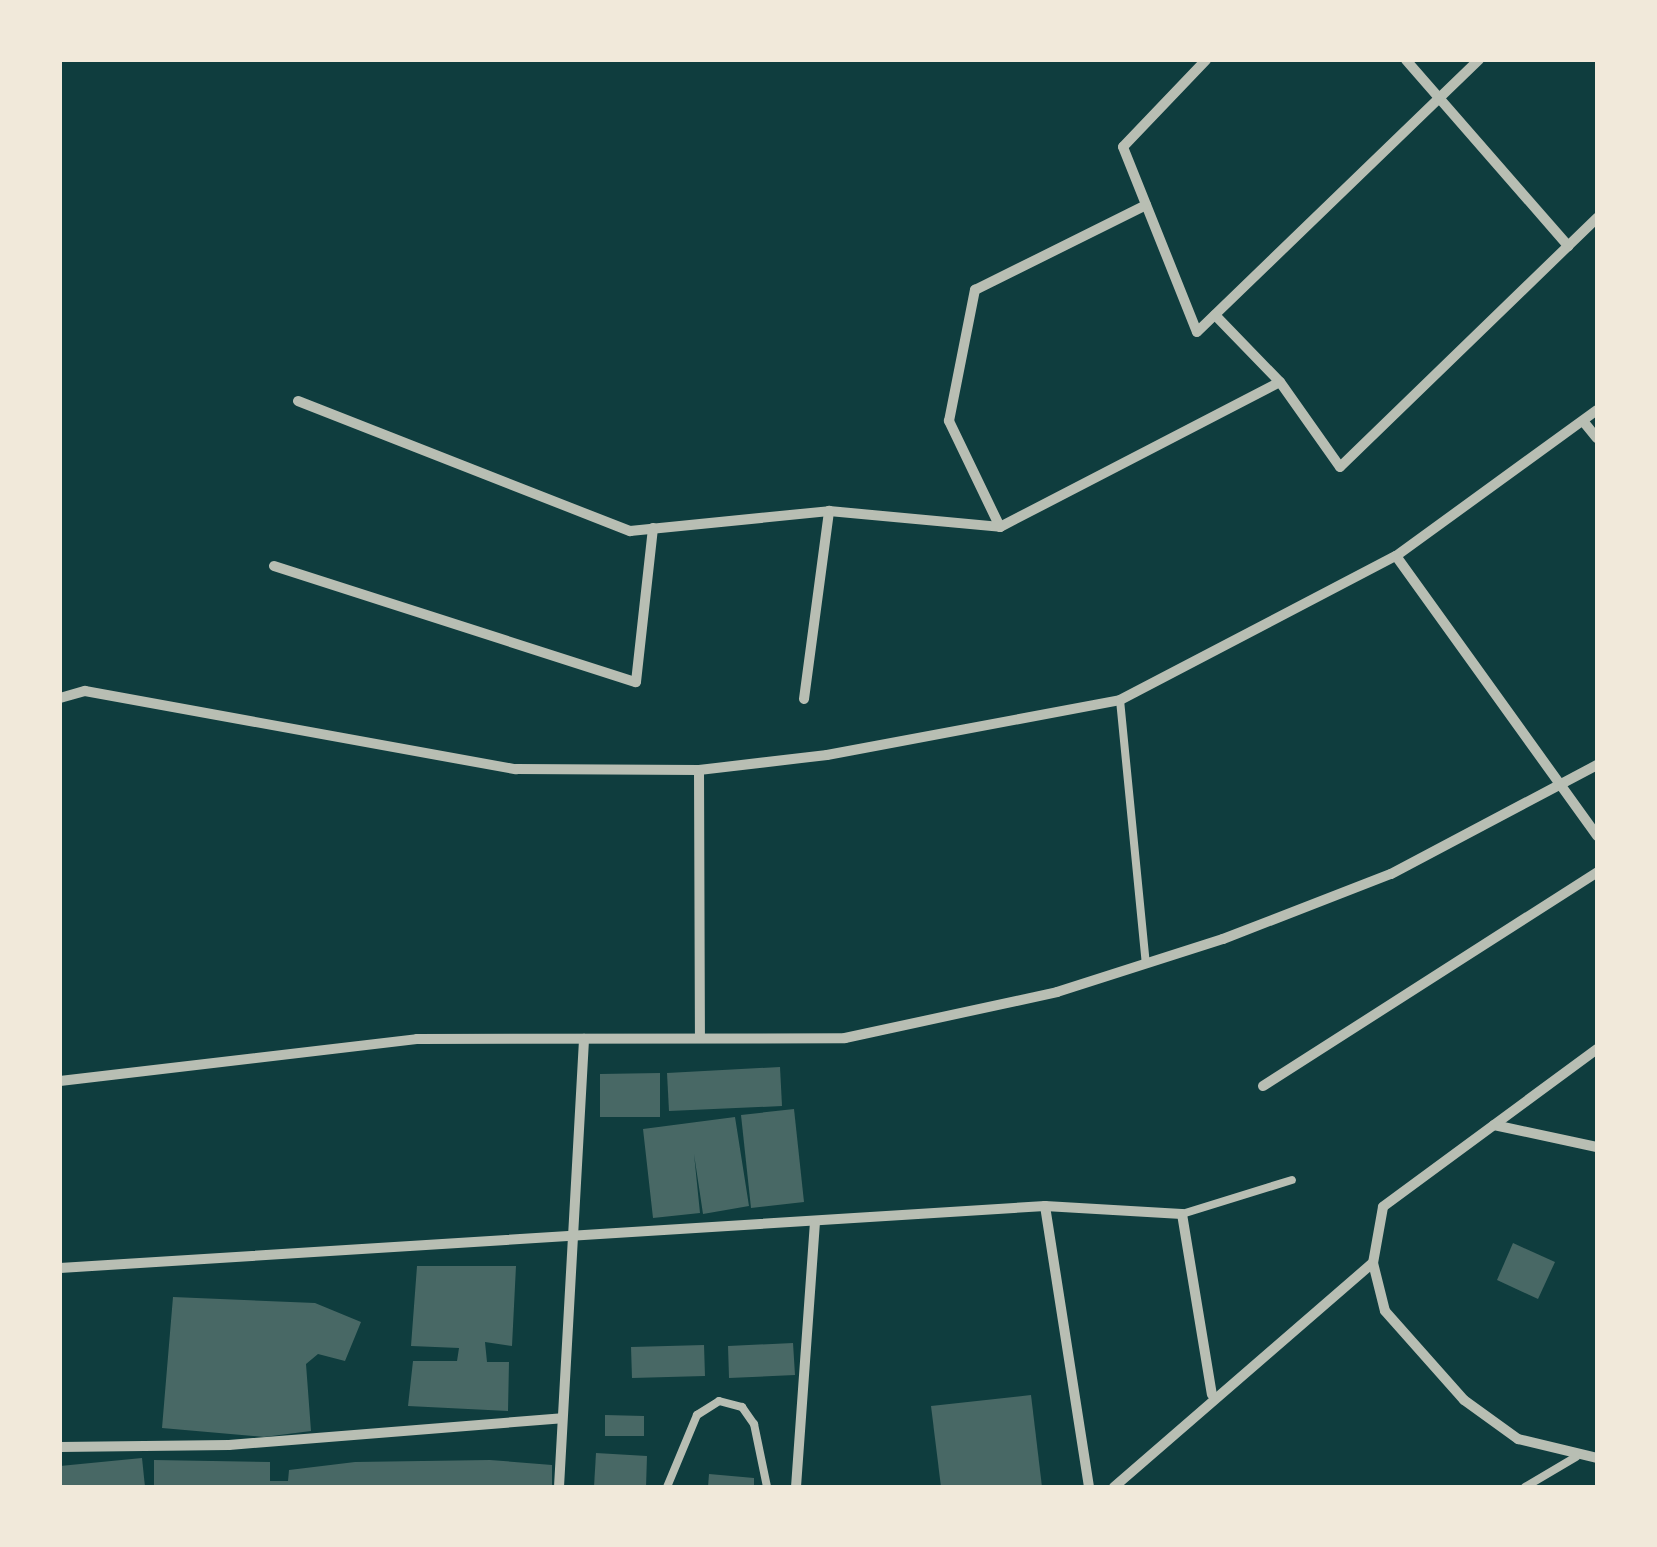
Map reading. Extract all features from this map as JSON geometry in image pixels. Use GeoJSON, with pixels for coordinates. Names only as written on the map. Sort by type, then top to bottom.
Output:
{"type":"FeatureCollection","features":[{"type":"Feature","properties":{"kind":"street"},"geometry":{"type":"LineString","coordinates":[[1206,60],[1123,147],[1197,332],[1479,60]]}},
{"type":"Feature","properties":{"kind":"street"},"geometry":{"type":"LineString","coordinates":[[1406,60],[1442,95],[1568,246]]}},
{"type":"Feature","properties":{"kind":"street"},"geometry":{"type":"LineString","coordinates":[[1000,527],[948,421],[975,290],[1146,205]]}},
{"type":"Feature","properties":{"kind":"street"},"geometry":{"type":"LineString","coordinates":[[1215,315],[1280,382],[1340,467],[1597,218]]}},
{"type":"Feature","properties":{"kind":"street"},"geometry":{"type":"LineString","coordinates":[[298,402],[630,530],[829,511],[1000,527],[1280,382]]}},
{"type":"Feature","properties":{"kind":"street"},"geometry":{"type":"LineString","coordinates":[[60,698],[85,691],[516,769],[700,770],[1120,700],[1396,556],[1597,410]]}},
{"type":"Feature","properties":{"kind":"street"},"geometry":{"type":"LineString","coordinates":[[1583,420],[1597,438]]}},
{"type":"Feature","properties":{"kind":"street"},"geometry":{"type":"LineString","coordinates":[[804,699],[829,511]]}},
{"type":"Feature","properties":{"kind":"street"},"geometry":{"type":"LineString","coordinates":[[274,566],[636,682],[653,528]]}},
{"type":"Feature","properties":{"kind":"street"},"geometry":{"type":"LineString","coordinates":[[1396,556],[1597,836]]}},
{"type":"Feature","properties":{"kind":"street"},"geometry":{"type":"LineString","coordinates":[[60,1081],[417,1039],[845,1038],[1146,964],[1391,874],[1563,790],[1597,765]]}},
{"type":"Feature","properties":{"kind":"street"},"geometry":{"type":"LineString","coordinates":[[700,770],[700,1038]]}},
{"type":"Feature","properties":{"kind":"street"},"geometry":{"type":"LineString","coordinates":[[1263,1086],[1597,872]]}},
{"type":"Feature","properties":{"kind":"street"},"geometry":{"type":"LineString","coordinates":[[558,1487],[584,1039]]}},
{"type":"Feature","properties":{"kind":"street"},"geometry":{"type":"LineString","coordinates":[[1597,1049],[1383,1207],[1373,1263],[1385,1311],[1418,1358],[1518,1439],[1597,1458]]}},
{"type":"Feature","properties":{"kind":"street"},"geometry":{"type":"LineString","coordinates":[[1494,1125],[1597,1147]]}},
{"type":"Feature","properties":{"kind":"street"},"geometry":{"type":"LineString","coordinates":[[60,1268],[570,1242],[1045,1206],[1182,1214],[1212,1396]]}},
{"type":"Feature","properties":{"kind":"street"},"geometry":{"type":"LineString","coordinates":[[1045,1206],[1089,1487]]}},
{"type":"Feature","properties":{"kind":"street"},"geometry":{"type":"LineString","coordinates":[[796,1487],[814,1225]]}},
{"type":"Feature","properties":{"kind":"street"},"geometry":{"type":"LineString","coordinates":[[1114,1487],[1212,1396],[1373,1263]]}},
{"type":"Feature","properties":{"kind":"street"},"geometry":{"type":"LineString","coordinates":[[60,1447],[230,1445],[562,1418]]}},
{"type":"Feature","properties":{"kind":"lane"},"geometry":{"type":"LineString","coordinates":[[1120,700],[1146,964]]}},
{"type":"Feature","properties":{"kind":"lane"},"geometry":{"type":"LineString","coordinates":[[1182,1214],[1292,1180]]}},
{"type":"Feature","properties":{"kind":"lane"},"geometry":{"type":"LineString","coordinates":[[667,1487],[697,1415],[719,1401],[742,1406],[754,1424],[767,1487]]}},
{"type":"Feature","properties":{"kind":"lane"},"geometry":{"type":"LineString","coordinates":[[1525,1487],[1576,1456]]}},
{"type":"Feature","properties":{"kind":"building"},"geometry":{"type":"Polygon","coordinates":[[[780,1067],[782,1106],[669,1111],[667,1073],[780,1067]]]}},
{"type":"Feature","properties":{"kind":"building"},"geometry":{"type":"Polygon","coordinates":[[[660,1073],[660,1117],[600,1117],[600,1074],[660,1073]]]}},
{"type":"Feature","properties":{"kind":"building"},"geometry":{"type":"Polygon","coordinates":[[[794,1109],[804,1202],[751,1208],[741,1115],[794,1109]]]}},
{"type":"Feature","properties":{"kind":"building"},"geometry":{"type":"Polygon","coordinates":[[[735,1117],[749,1206],[703,1214],[694,1154],[700,1213],[653,1218],[643,1129],[735,1117]]]}},
{"type":"Feature","properties":{"kind":"building"},"geometry":{"type":"Polygon","coordinates":[[[1513,1243],[1555,1262],[1538,1299],[1497,1280],[1513,1243]]]}},
{"type":"Feature","properties":{"kind":"building"},"geometry":{"type":"Polygon","coordinates":[[[417,1266],[516,1266],[512,1346],[485,1342],[487,1362],[509,1362],[508,1411],[408,1406],[413,1361],[457,1361],[459,1348],[411,1346],[417,1266]]]}},
{"type":"Feature","properties":{"kind":"building"},"geometry":{"type":"Polygon","coordinates":[[[173,1297],[315,1303],[361,1322],[345,1361],[318,1354],[306,1364],[311,1431],[264,1437],[162,1428],[173,1297]]]}},
{"type":"Feature","properties":{"kind":"building"},"geometry":{"type":"Polygon","coordinates":[[[793,1343],[795,1375],[729,1378],[728,1346],[793,1343]]]}},
{"type":"Feature","properties":{"kind":"building"},"geometry":{"type":"Polygon","coordinates":[[[704,1345],[705,1376],[632,1378],[631,1347],[704,1345]]]}},
{"type":"Feature","properties":{"kind":"building"},"geometry":{"type":"Polygon","coordinates":[[[1031,1395],[1042,1487],[941,1487],[931,1406],[1031,1395]]]}},
{"type":"Feature","properties":{"kind":"building"},"geometry":{"type":"Polygon","coordinates":[[[605,1415],[644,1416],[644,1436],[605,1436],[605,1415]]]}},
{"type":"Feature","properties":{"kind":"building"},"geometry":{"type":"Polygon","coordinates":[[[596,1453],[647,1456],[646,1487],[594,1487],[596,1453]]]}},
{"type":"Feature","properties":{"kind":"building"},"geometry":{"type":"Polygon","coordinates":[[[142,1458],[145,1487],[60,1487],[60,1466],[142,1458]]]}},
{"type":"Feature","properties":{"kind":"building"},"geometry":{"type":"Polygon","coordinates":[[[154,1460],[270,1462],[270,1481],[288,1481],[289,1470],[355,1462],[490,1460],[552,1465],[552,1487],[154,1487],[154,1460]]]}},
{"type":"Feature","properties":{"kind":"building"},"geometry":{"type":"Polygon","coordinates":[[[709,1474],[754,1478],[754,1487],[708,1487],[709,1474]]]}}]}
